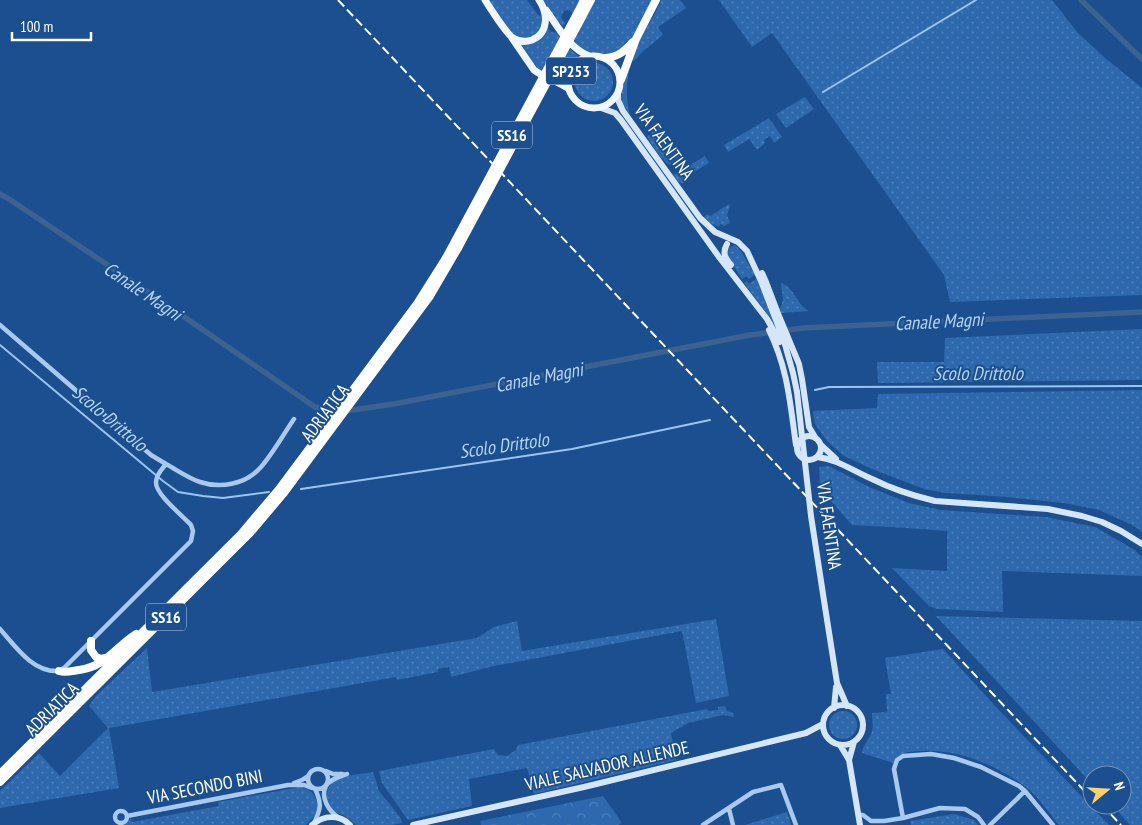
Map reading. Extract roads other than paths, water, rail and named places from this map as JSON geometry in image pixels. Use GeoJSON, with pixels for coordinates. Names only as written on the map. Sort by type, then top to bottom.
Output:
{"type":"FeatureCollection","features":[{"type":"Feature","properties":{"kind":"highway","name":"ADRIATICA"},"geometry":{"type":"LineString","coordinates":[[580,14],[584,0]]}},
{"type":"Feature","properties":{"kind":"highway","name":"ADRIATICA"},"geometry":{"type":"LineString","coordinates":[[0,782],[250,534],[283,494],[417,304],[446,258],[580,14],[591,0]]}},
{"type":"Feature","properties":{"kind":"highway"},"geometry":{"type":"LineString","coordinates":[[620,80],[636,39],[656,0]]}},
{"type":"Feature","properties":{"kind":"highway"},"geometry":{"type":"LineString","coordinates":[[606,58],[622,53],[636,39]]}},
{"type":"Feature","properties":{"kind":"highway","name":"ADRIATICA"},"geometry":{"type":"LineString","coordinates":[[0,774],[241,534],[319,441]]}},
{"type":"Feature","properties":{"kind":"highway"},"geometry":{"type":"LineString","coordinates":[[59,671],[89,669],[103,662],[126,640],[150,624]]}},
{"type":"Feature","properties":{"kind":"highway"},"geometry":{"type":"LineString","coordinates":[[91,641],[91,650],[96,657],[101,659],[108,657]]}},
{"type":"Feature","properties":{"kind":"main road","name":"SP253"},"geometry":{"type":"LineString","coordinates":[[485,0],[534,70],[569,89]]}},
{"type":"Feature","properties":{"kind":"main road","name":"SP253"},"geometry":{"type":"LineString","coordinates":[[512,38],[529,41],[537,38],[542,32],[546,24],[546,17],[541,3]]}},
{"type":"Feature","properties":{"kind":"main road","name":"SP253"},"geometry":{"type":"LineString","coordinates":[[541,3],[572,44],[583,54],[606,58],[618,71],[620,80],[618,93],[612,102],[601,108],[592,108],[580,104],[575,100],[569,89],[568,82],[572,68],[577,62],[590,56]]}},
{"type":"Feature","properties":{"kind":"main road","name":"VIA FAENTINA"},"geometry":{"type":"LineString","coordinates":[[618,93],[618,100],[623,111],[700,218],[715,232],[738,242],[756,263],[766,282],[797,392],[811,516],[825,608],[837,683],[847,706]]}},
{"type":"Feature","properties":{"kind":"main road","name":"VIA FAENTINA"},"geometry":{"type":"LineString","coordinates":[[601,108],[614,113],[621,120],[782,341]]}},
{"type":"Feature","properties":{"kind":"main road"},"geometry":{"type":"LineString","coordinates":[[719,257],[721,250],[727,244],[738,242]]}},
{"type":"Feature","properties":{"kind":"main road"},"geometry":{"type":"LineString","coordinates":[[727,244],[724,251],[733,269],[733,275]]}},
{"type":"Feature","properties":{"kind":"main road"},"geometry":{"type":"LineString","coordinates":[[782,341],[798,364],[808,420],[815,437],[841,463]]}},
{"type":"Feature","properties":{"kind":"main road"},"geometry":{"type":"LineString","coordinates":[[782,341],[782,362],[788,385],[796,445],[798,454],[802,458],[806,460],[817,457],[826,458],[841,463],[872,480],[918,497],[936,501],[1048,509],[1082,516],[1102,522],[1142,544]]}},
{"type":"Feature","properties":{"kind":"main road"},"geometry":{"type":"LineString","coordinates":[[796,445],[800,438],[815,437]]}},
{"type":"Feature","properties":{"kind":"main road"},"geometry":{"type":"LineString","coordinates":[[817,457],[821,451],[821,445]]}},
{"type":"Feature","properties":{"kind":"main road","name":"VIA FAENTINA"},"geometry":{"type":"LineString","coordinates":[[834,708],[837,683]]}},
{"type":"Feature","properties":{"kind":"main road","name":"SP253"},"geometry":{"type":"LineString","coordinates":[[847,706],[858,712],[862,725],[862,731],[854,742],[849,760]]}},
{"type":"Feature","properties":{"kind":"main road"},"geometry":{"type":"LineString","coordinates":[[834,708],[847,706]]}},
{"type":"Feature","properties":{"kind":"main road","name":"SP253"},"geometry":{"type":"LineString","coordinates":[[823,724],[828,712],[834,708]]}},
{"type":"Feature","properties":{"kind":"main road"},"geometry":{"type":"LineString","coordinates":[[823,724],[826,737]]}},
{"type":"Feature","properties":{"kind":"main road","name":"VIALE SALVADOR ALLENDE"},"geometry":{"type":"LineString","coordinates":[[806,733],[823,724]]}},
{"type":"Feature","properties":{"kind":"main road","name":"VIALE SALVADOR ALLENDE"},"geometry":{"type":"LineString","coordinates":[[413,825],[584,788],[806,733],[815,733],[826,737]]}},
{"type":"Feature","properties":{"kind":"main road","name":"SP253"},"geometry":{"type":"LineString","coordinates":[[826,737],[840,745],[849,760],[860,825]]}},
{"type":"Feature","properties":{"kind":"main road"},"geometry":{"type":"LineString","coordinates":[[840,745],[854,742]]}},
{"type":"Feature","properties":{"kind":"main road"},"geometry":{"type":"LineString","coordinates":[[313,824],[322,818],[330,817],[339,818],[350,825]]}},
{"type":"Feature","properties":{"kind":"street"},"geometry":{"type":"LineString","coordinates":[[0,325],[151,455],[200,482],[218,486],[230,485],[245,479],[261,467],[294,419]]}},
{"type":"Feature","properties":{"kind":"street"},"geometry":{"type":"LineString","coordinates":[[0,629],[27,659],[49,671],[59,671],[64,668],[191,541],[192,525],[158,491],[156,486],[160,472],[166,464]]}},
{"type":"Feature","properties":{"kind":"street"},"geometry":{"type":"LineString","coordinates":[[904,818],[894,769],[897,760],[903,756],[931,754],[954,758],[981,767],[1019,786],[1053,825]]}},
{"type":"Feature","properties":{"kind":"street"},"geometry":{"type":"LineString","coordinates":[[313,788],[321,790],[335,779],[346,774],[333,774],[321,769],[315,769],[308,776],[308,783],[318,796],[320,809],[313,824]]}},
{"type":"Feature","properties":{"kind":"street"},"geometry":{"type":"LineString","coordinates":[[324,771],[327,773],[329,780],[325,792],[326,805],[339,818]]}},
{"type":"Feature","properties":{"kind":"street","name":"VIA SECONDO BINI"},"geometry":{"type":"LineString","coordinates":[[127,816],[288,785],[308,776]]}},
{"type":"Feature","properties":{"kind":"street","name":"VIA SECONDO BINI"},"geometry":{"type":"LineString","coordinates":[[288,785],[304,785],[313,788]]}},
{"type":"Feature","properties":{"kind":"street"},"geometry":{"type":"LineString","coordinates":[[703,825],[753,792],[781,785],[796,825]]}},
{"type":"Feature","properties":{"kind":"street"},"geometry":{"type":"LineString","coordinates":[[990,825],[1025,791]]}},
{"type":"Feature","properties":{"kind":"street"},"geometry":{"type":"LineString","coordinates":[[729,808],[733,825]]}},
{"type":"Feature","properties":{"kind":"street"},"geometry":{"type":"LineString","coordinates":[[858,815],[863,814],[872,821],[904,818],[940,808],[965,809],[978,817],[984,825]]}},
{"type":"Feature","properties":{"kind":"waterway"},"geometry":{"type":"LineString","coordinates":[[823,92],[976,0]]}},
{"type":"Feature","properties":{"kind":"waterway"},"geometry":{"type":"LineString","coordinates":[[1081,0],[1142,59]]}},
{"type":"Feature","properties":{"kind":"waterway","name":"Canale Magni"},"geometry":{"type":"LineString","coordinates":[[0,194],[148,292],[315,407],[338,412],[394,404],[750,335],[803,328],[1142,312]]}},
{"type":"Feature","properties":{"kind":"waterway","name":"Scolo Drittolo"},"geometry":{"type":"LineString","coordinates":[[0,345],[178,492],[223,498],[269,492]]}},
{"type":"Feature","properties":{"kind":"waterway","name":"Scolo Drittolo"},"geometry":{"type":"LineString","coordinates":[[815,390],[829,387],[1142,386]]}},
{"type":"Feature","properties":{"kind":"waterway","name":"Scolo Drittolo"},"geometry":{"type":"LineString","coordinates":[[301,489],[572,449],[710,420]]}},
{"type":"Feature","properties":{"kind":"railway"},"geometry":{"type":"LineString","coordinates":[[338,0],[1082,788]]}},
{"type":"Feature","properties":{"kind":"railway"},"geometry":{"type":"LineString","coordinates":[[1112,815],[1121,825]]}}]}
